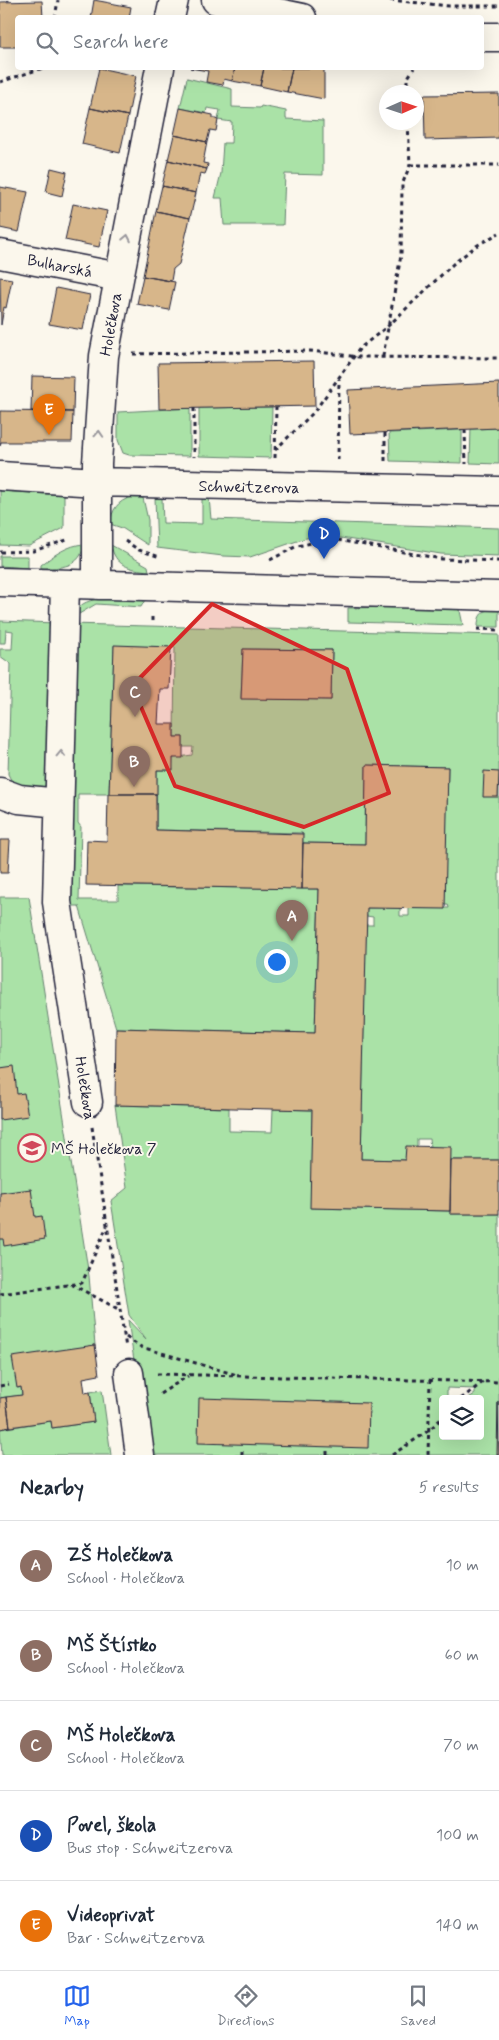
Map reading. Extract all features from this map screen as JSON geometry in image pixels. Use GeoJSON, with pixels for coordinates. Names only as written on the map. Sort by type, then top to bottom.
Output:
{"type":"FeatureCollection","features":[{"type":"Feature","properties":{"kind":"street"},"geometry":{"type":"LineString","coordinates":[[171,15],[174,0]]}},
{"type":"Feature","properties":{"kind":"street"},"geometry":{"type":"LineString","coordinates":[[216,0],[288,15]]}},
{"type":"Feature","properties":{"kind":"street"},"geometry":{"type":"LineString","coordinates":[[484,37],[499,37]]}},
{"type":"Feature","properties":{"kind":"street","name":"Holečkova"},"geometry":{"type":"LineString","coordinates":[[97,585],[98,482],[104,356],[160,70]]}},
{"type":"Feature","properties":{"kind":"street","name":"Bulharská"},"geometry":{"type":"LineString","coordinates":[[0,254],[119,277]]}},
{"type":"Feature","properties":{"kind":"street","name":"Schweitzerova"},"geometry":{"type":"LineString","coordinates":[[0,476],[98,482],[499,492]]}},
{"type":"Feature","properties":{"kind":"street"},"geometry":{"type":"LineString","coordinates":[[0,582],[499,596]]}},
{"type":"Feature","properties":{"kind":"street","name":"Holečkova"},"geometry":{"type":"LineString","coordinates":[[65,584],[57,902],[88,1102]]}},
{"type":"Feature","properties":{"kind":"street"},"geometry":{"type":"LineString","coordinates":[[0,792],[19,799],[60,802]]}},
{"type":"Feature","properties":{"kind":"street"},"geometry":{"type":"LineString","coordinates":[[129,1373],[140,1455]]}},
{"type":"Feature","properties":{"kind":"path"},"geometry":{"type":"LineString","coordinates":[[56,15],[58,0]]}},
{"type":"Feature","properties":{"kind":"path"},"geometry":{"type":"LineString","coordinates":[[390,0],[448,6],[499,6]]}},
{"type":"Feature","properties":{"kind":"path"},"geometry":{"type":"LineString","coordinates":[[0,82],[36,70]]}},
{"type":"Feature","properties":{"kind":"path"},"geometry":{"type":"LineString","coordinates":[[407,85],[407,79],[413,70]]}},
{"type":"Feature","properties":{"kind":"path"},"geometry":{"type":"LineString","coordinates":[[383,357],[401,255],[402,185],[410,165],[408,130]]}},
{"type":"Feature","properties":{"kind":"path"},"geometry":{"type":"LineString","coordinates":[[410,165],[499,165]]}},
{"type":"Feature","properties":{"kind":"path"},"geometry":{"type":"LineString","coordinates":[[275,450],[314,412],[360,348],[388,326],[453,264],[476,246],[499,233]]}},
{"type":"Feature","properties":{"kind":"path"},"geometry":{"type":"LineString","coordinates":[[104,356],[310,351],[353,356],[499,358]]}},
{"type":"Feature","properties":{"kind":"path"},"geometry":{"type":"LineString","coordinates":[[338,463],[339,378]]}},
{"type":"Feature","properties":{"kind":"path"},"geometry":{"type":"LineString","coordinates":[[275,461],[276,407]]}},
{"type":"Feature","properties":{"kind":"path"},"geometry":{"type":"LineString","coordinates":[[194,408],[194,460]]}},
{"type":"Feature","properties":{"kind":"path"},"geometry":{"type":"LineString","coordinates":[[465,430],[466,466]]}},
{"type":"Feature","properties":{"kind":"path"},"geometry":{"type":"LineString","coordinates":[[384,433],[385,465]]}},
{"type":"Feature","properties":{"kind":"path"},"geometry":{"type":"LineString","coordinates":[[119,537],[139,550],[168,559]]}},
{"type":"Feature","properties":{"kind":"path"},"geometry":{"type":"LineString","coordinates":[[0,552],[33,551],[73,538]]}},
{"type":"Feature","properties":{"kind":"path"},"geometry":{"type":"LineString","coordinates":[[263,562],[273,560],[301,545],[332,539],[427,556],[499,561]]}},
{"type":"Feature","properties":{"kind":"path"},"geometry":{"type":"LineString","coordinates":[[477,629],[499,630]]}},
{"type":"Feature","properties":{"kind":"path","name":"Holečkova"},"geometry":{"type":"LineString","coordinates":[[88,1102],[125,1336],[129,1373]]}},
{"type":"Feature","properties":{"kind":"path"},"geometry":{"type":"LineString","coordinates":[[0,1294],[82,1283],[108,1225]]}},
{"type":"Feature","properties":{"kind":"path"},"geometry":{"type":"LineString","coordinates":[[70,1284],[120,1310]]}},
{"type":"Feature","properties":{"kind":"path"},"geometry":{"type":"LineString","coordinates":[[125,1336],[141,1347],[243,1377]]}},
{"type":"Feature","properties":{"kind":"path"},"geometry":{"type":"LineString","coordinates":[[189,1376],[499,1382]]}},
{"type":"Feature","properties":{"kind":"path"},"geometry":{"type":"LineString","coordinates":[[428,1455],[430,1380]]}},
{"type":"Feature","properties":{"kind":"path"},"geometry":{"type":"LineString","coordinates":[[466,1395],[483,1381]]}},
{"type":"Feature","properties":{"kind":"path"},"geometry":{"type":"LineString","coordinates":[[0,1386],[10,1384]]}},
{"type":"Feature","properties":{"kind":"path"},"geometry":{"type":"LineString","coordinates":[[392,1455],[428,1431],[439,1421]]}},
{"type":"Feature","properties":{"kind":"path"},"geometry":{"type":"LineString","coordinates":[[242,1450],[242,1455]]}},
{"type":"Feature","properties":{"kind":"path"},"geometry":{"type":"LineString","coordinates":[[327,1450],[327,1455]]}},
{"type":"Feature","properties":{"kind":"highlighted area"},"geometry":{"type":"Polygon","coordinates":[[[212,604],[347,669],[389,793],[304,827],[175,786],[132,686],[212,604]]]}},
{"type":"Feature","properties":{"kind":"green space"},"geometry":{"type":"Polygon","coordinates":[[[187,78],[232,89],[232,107],[260,108],[261,106],[286,111],[286,119],[323,121],[323,175],[285,174],[283,225],[224,225],[222,198],[215,198],[221,173],[223,143],[231,143],[232,122],[218,120],[220,110],[207,108],[206,113],[180,108],[187,78]]]}},
{"type":"Feature","properties":{"kind":"green space"},"geometry":{"type":"Polygon","coordinates":[[[272,407],[271,458],[199,456],[199,408],[272,407]]]}},
{"type":"Feature","properties":{"kind":"green space"},"geometry":{"type":"Polygon","coordinates":[[[190,408],[190,456],[129,455],[123,453],[118,440],[118,412],[190,408]]]}},
{"type":"Feature","properties":{"kind":"green space"},"geometry":{"type":"Polygon","coordinates":[[[499,428],[499,464],[470,463],[471,429],[499,428]]]}},
{"type":"Feature","properties":{"kind":"green space"},"geometry":{"type":"Polygon","coordinates":[[[462,430],[462,463],[390,461],[389,433],[462,430]]]}},
{"type":"Feature","properties":{"kind":"green space"},"geometry":{"type":"Polygon","coordinates":[[[0,491],[64,495],[64,528],[29,546],[0,545],[0,491]]]}},
{"type":"Feature","properties":{"kind":"green space"},"geometry":{"type":"Polygon","coordinates":[[[132,497],[143,498],[148,520],[148,545],[122,528],[110,524],[116,507],[132,497]]]}},
{"type":"Feature","properties":{"kind":"green space"},"geometry":{"type":"Polygon","coordinates":[[[202,497],[209,497],[211,519],[499,528],[499,556],[441,554],[328,536],[306,538],[250,557],[223,556],[157,548],[155,498],[162,498],[163,523],[202,524],[202,497]]]}},
{"type":"Feature","properties":{"kind":"green space"},"geometry":{"type":"Polygon","coordinates":[[[84,544],[79,558],[74,562],[62,567],[41,568],[41,565],[61,551],[72,546],[84,544]]]}},
{"type":"Feature","properties":{"kind":"green space"},"geometry":{"type":"Polygon","coordinates":[[[111,545],[148,566],[149,571],[124,565],[116,558],[111,545]]]}},
{"type":"Feature","properties":{"kind":"green space"},"geometry":{"type":"Polygon","coordinates":[[[0,556],[28,556],[28,568],[0,566],[0,556]]]}},
{"type":"Feature","properties":{"kind":"green space"},"geometry":{"type":"Polygon","coordinates":[[[99,599],[145,600],[141,607],[96,604],[74,617],[83,604],[99,599]]]}},
{"type":"Feature","properties":{"kind":"green space"},"geometry":{"type":"Polygon","coordinates":[[[454,607],[460,611],[463,625],[348,622],[348,608],[454,607]]]}},
{"type":"Feature","properties":{"kind":"green space"},"geometry":{"type":"Polygon","coordinates":[[[499,610],[499,627],[478,627],[480,616],[483,612],[499,610]]]}},
{"type":"Feature","properties":{"kind":"green space"},"geometry":{"type":"Polygon","coordinates":[[[0,621],[57,623],[50,785],[45,789],[14,786],[8,774],[11,664],[0,656],[0,649],[12,649],[13,631],[6,630],[5,643],[0,643],[0,621]]]}},
{"type":"Feature","properties":{"kind":"green space"},"geometry":{"type":"Polygon","coordinates":[[[70,624],[499,635],[499,1160],[451,1160],[430,1147],[429,1139],[417,1139],[417,1147],[405,1160],[361,1159],[366,925],[373,925],[373,917],[366,916],[367,908],[400,907],[400,916],[409,916],[409,908],[449,908],[448,904],[444,904],[448,767],[366,765],[365,844],[303,843],[302,833],[156,830],[157,770],[172,770],[173,758],[192,755],[193,747],[183,747],[183,737],[174,737],[175,647],[114,646],[109,794],[78,794],[78,823],[81,827],[79,900],[118,900],[118,886],[319,889],[315,1033],[116,1028],[79,906],[69,906],[70,624]],[[243,649],[241,698],[331,700],[332,650],[243,649]]]}},
{"type":"Feature","properties":{"kind":"green space","name":"MŠ Holečkova 7"},"geometry":{"type":"Polygon","coordinates":[[[0,897],[29,897],[89,1276],[95,1345],[18,1388],[21,1387],[22,1395],[0,1398],[0,897]]]}},
{"type":"Feature","properties":{"kind":"green space"},"geometry":{"type":"Polygon","coordinates":[[[115,1105],[229,1108],[229,1131],[272,1132],[273,1109],[312,1110],[311,1208],[450,1211],[450,1214],[499,1214],[499,1455],[148,1455],[128,1320],[146,1339],[129,1315],[111,1201],[127,1188],[115,1105]]]}},
{"type":"Feature","properties":{"kind":"green space"},"geometry":{"type":"Polygon","coordinates":[[[102,1390],[111,1455],[2,1455],[0,1429],[51,1421],[52,1428],[94,1422],[90,1392],[102,1390]]]}},
{"type":"Feature","properties":{"kind":"building"},"geometry":{"type":"Polygon","coordinates":[[[94,0],[131,7],[130,15],[92,15],[94,0]]]}},
{"type":"Feature","properties":{"kind":"building"},"geometry":{"type":"Polygon","coordinates":[[[42,1],[43,15],[15,15],[15,47],[0,47],[0,2],[42,1]]]}},
{"type":"Feature","properties":{"kind":"building"},"geometry":{"type":"Polygon","coordinates":[[[99,70],[108,70],[136,76],[128,116],[90,108],[99,70]]]}},
{"type":"Feature","properties":{"kind":"building"},"geometry":{"type":"Polygon","coordinates":[[[202,70],[235,70],[232,81],[224,79],[223,85],[206,82],[208,71],[202,70]]]}},
{"type":"Feature","properties":{"kind":"building"},"geometry":{"type":"Polygon","coordinates":[[[235,70],[264,70],[260,86],[232,81],[235,70]]]}},
{"type":"Feature","properties":{"kind":"building"},"geometry":{"type":"Polygon","coordinates":[[[264,70],[292,70],[287,92],[260,86],[264,70]]]}},
{"type":"Feature","properties":{"kind":"building"},"geometry":{"type":"Polygon","coordinates":[[[292,70],[324,70],[324,99],[287,92],[292,70]]]}},
{"type":"Feature","properties":{"kind":"building"},"geometry":{"type":"Polygon","coordinates":[[[499,94],[499,138],[425,140],[424,95],[499,94]]]}},
{"type":"Feature","properties":{"kind":"building"},"geometry":{"type":"Polygon","coordinates":[[[90,108],[128,116],[120,153],[82,144],[90,108]]]}},
{"type":"Feature","properties":{"kind":"building"},"geometry":{"type":"Polygon","coordinates":[[[180,108],[213,115],[213,118],[218,120],[216,131],[210,130],[207,142],[174,135],[180,108]]]}},
{"type":"Feature","properties":{"kind":"building"},"geometry":{"type":"Polygon","coordinates":[[[174,135],[207,142],[203,163],[208,164],[207,169],[168,160],[174,135]]]}},
{"type":"Feature","properties":{"kind":"building"},"geometry":{"type":"Polygon","coordinates":[[[168,160],[207,169],[205,174],[200,173],[196,193],[162,186],[168,160]]]}},
{"type":"Feature","properties":{"kind":"building"},"geometry":{"type":"Polygon","coordinates":[[[51,168],[67,172],[62,196],[46,192],[51,168]]]}},
{"type":"Feature","properties":{"kind":"building"},"geometry":{"type":"Polygon","coordinates":[[[162,186],[196,193],[190,218],[156,211],[162,186]]]}},
{"type":"Feature","properties":{"kind":"building"},"geometry":{"type":"Polygon","coordinates":[[[0,187],[28,192],[19,232],[0,228],[0,187]]]}},
{"type":"Feature","properties":{"kind":"building"},"geometry":{"type":"Polygon","coordinates":[[[73,204],[107,211],[99,247],[65,240],[73,204]]]}},
{"type":"Feature","properties":{"kind":"building"},"geometry":{"type":"Polygon","coordinates":[[[156,211],[190,218],[179,264],[173,269],[171,281],[143,276],[156,211]]]}},
{"type":"Feature","properties":{"kind":"building"},"geometry":{"type":"Polygon","coordinates":[[[143,276],[175,282],[169,310],[137,304],[143,276]]]}},
{"type":"Feature","properties":{"kind":"building"},"geometry":{"type":"Polygon","coordinates":[[[0,277],[12,279],[1,325],[0,277]]]}},
{"type":"Feature","properties":{"kind":"building"},"geometry":{"type":"Polygon","coordinates":[[[56,288],[90,295],[83,330],[49,324],[56,288]]]}},
{"type":"Feature","properties":{"kind":"building"},"geometry":{"type":"Polygon","coordinates":[[[314,361],[315,406],[159,409],[158,363],[314,361]]]}},
{"type":"Feature","properties":{"kind":"building"},"geometry":{"type":"Polygon","coordinates":[[[32,376],[74,377],[73,412],[31,411],[32,376]]]}},
{"type":"Feature","properties":{"kind":"building"},"geometry":{"type":"Polygon","coordinates":[[[499,383],[499,428],[350,434],[348,390],[499,383]]]}},
{"type":"Feature","properties":{"kind":"building"},"geometry":{"type":"Polygon","coordinates":[[[0,411],[73,412],[72,442],[1,442],[0,446],[0,411]]]}},
{"type":"Feature","properties":{"kind":"building"},"geometry":{"type":"Polygon","coordinates":[[[114,645],[171,647],[169,689],[160,689],[158,724],[174,724],[174,737],[183,737],[183,758],[173,758],[173,770],[157,770],[157,794],[109,794],[114,645]]]}},
{"type":"Feature","properties":{"kind":"building"},"geometry":{"type":"Polygon","coordinates":[[[243,649],[332,650],[331,700],[241,699],[243,649]]]}},
{"type":"Feature","properties":{"kind":"building"},"geometry":{"type":"Polygon","coordinates":[[[366,765],[448,767],[445,909],[367,908],[361,1159],[405,1160],[406,1146],[451,1147],[450,1211],[310,1208],[312,1110],[115,1105],[116,1028],[315,1033],[319,889],[302,889],[303,843],[365,844],[366,765]]]}},
{"type":"Feature","properties":{"kind":"building"},"geometry":{"type":"Polygon","coordinates":[[[484,771],[499,772],[498,797],[483,797],[484,771]]]}},
{"type":"Feature","properties":{"kind":"building"},"geometry":{"type":"Polygon","coordinates":[[[108,794],[156,794],[156,830],[303,834],[302,889],[86,885],[87,840],[107,841],[108,794]]]}},
{"type":"Feature","properties":{"kind":"building"},"geometry":{"type":"Polygon","coordinates":[[[0,840],[10,840],[8,873],[0,873],[0,840]]]}},
{"type":"Feature","properties":{"kind":"building"},"geometry":{"type":"Polygon","coordinates":[[[14,1066],[17,1094],[24,1093],[28,1116],[0,1120],[0,1068],[14,1066]]]}},
{"type":"Feature","properties":{"kind":"building"},"geometry":{"type":"Polygon","coordinates":[[[451,1160],[499,1160],[499,1214],[450,1214],[451,1160]]]}},
{"type":"Feature","properties":{"kind":"building"},"geometry":{"type":"Polygon","coordinates":[[[31,1189],[35,1217],[42,1216],[45,1239],[4,1246],[3,1239],[0,1239],[0,1193],[31,1189]]]}},
{"type":"Feature","properties":{"kind":"building"},"geometry":{"type":"Polygon","coordinates":[[[95,1345],[99,1375],[83,1378],[85,1393],[90,1392],[94,1422],[52,1428],[51,1421],[10,1427],[6,1397],[22,1395],[21,1387],[17,1388],[12,1357],[95,1345]]]}},
{"type":"Feature","properties":{"kind":"building"},"geometry":{"type":"Polygon","coordinates":[[[6,1397],[10,1427],[0,1429],[0,1398],[6,1397]]]}},
{"type":"Feature","properties":{"kind":"building"},"geometry":{"type":"Polygon","coordinates":[[[199,1398],[369,1403],[368,1448],[198,1443],[199,1398]]]}},
{"type":"Feature","properties":{"kind":"building"},"geometry":{"type":"Polygon","coordinates":[[[498,1401],[499,1455],[497,1455],[498,1401]]]}},
{"type":"Feature","properties":{"kind":"place","name":"Videoprivat"},"geometry":{"type":"Point","coordinates":[49,435]}},
{"type":"Feature","properties":{"kind":"place","name":"Povel, škola"},"geometry":{"type":"Point","coordinates":[324,559]}},
{"type":"Feature","properties":{"kind":"place","name":"MŠ Holečkova"},"geometry":{"type":"Point","coordinates":[135,717]}},
{"type":"Feature","properties":{"kind":"place","name":"MŠ Štístko"},"geometry":{"type":"Point","coordinates":[134,787]}},
{"type":"Feature","properties":{"kind":"place","name":"ZŠ Holečkova"},"geometry":{"type":"Point","coordinates":[292,941]}},
{"type":"Feature","properties":{"kind":"place","name":"MŠ Holečkova 7"},"geometry":{"type":"Point","coordinates":[32,1148]}}]}
